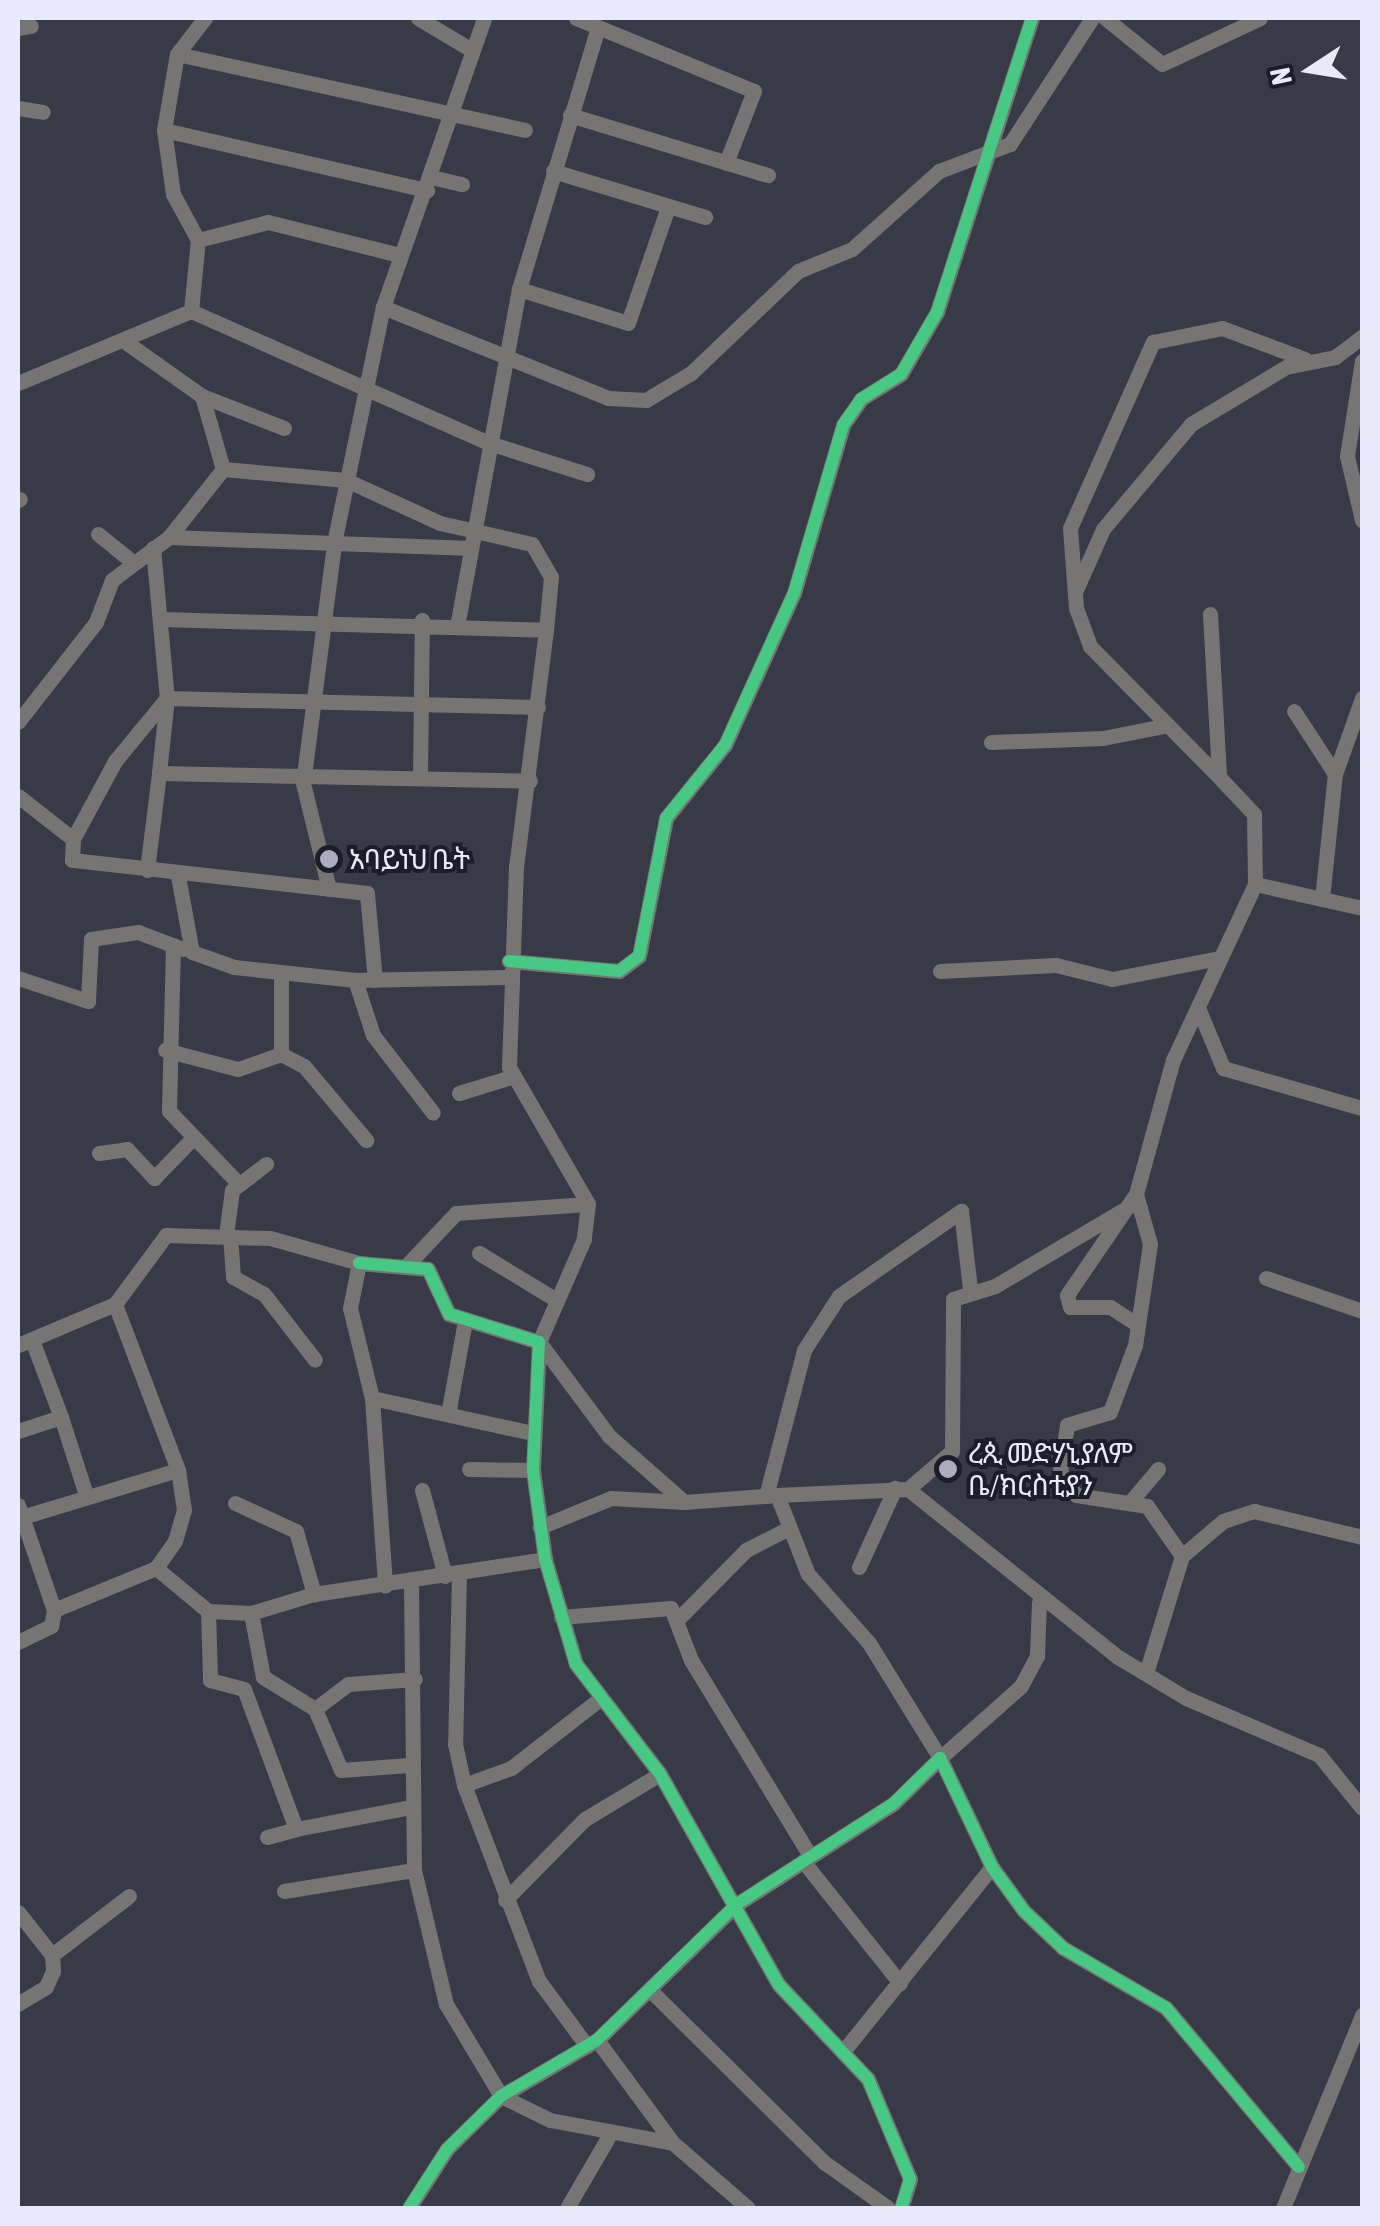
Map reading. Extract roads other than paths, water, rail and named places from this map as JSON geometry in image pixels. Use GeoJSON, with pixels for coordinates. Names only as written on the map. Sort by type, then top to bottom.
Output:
{"type":"FeatureCollection","features":[{"type":"Feature","properties":{"kind":"street"},"geometry":{"type":"LineString","coordinates":[[418,18],[470,50]]}},
{"type":"Feature","properties":{"kind":"street"},"geometry":{"type":"LineString","coordinates":[[328,889],[303,783],[309,697],[334,543],[383,306],[399,255],[456,114],[470,50],[484,18]]}},
{"type":"Feature","properties":{"kind":"street"},"geometry":{"type":"LineString","coordinates":[[576,18],[597,30],[754,90],[726,163]]}},
{"type":"Feature","properties":{"kind":"street"},"geometry":{"type":"LineString","coordinates":[[18,978],[88,1001],[90,939],[138,932],[192,952],[281,976],[355,980],[508,969],[619,971],[640,956],[666,818],[725,745],[794,593],[843,425],[923,342],[992,153],[1032,18]]}},
{"type":"Feature","properties":{"kind":"street"},"geometry":{"type":"LineString","coordinates":[[383,306],[507,360],[608,398],[646,400],[691,373],[798,271],[852,249],[947,166],[992,153],[1015,138],[1092,18]]}},
{"type":"Feature","properties":{"kind":"street"},"geometry":{"type":"LineString","coordinates":[[1105,18],[1162,64],[1260,18]]}},
{"type":"Feature","properties":{"kind":"street"},"geometry":{"type":"LineString","coordinates":[[191,312],[198,240],[174,194],[164,130],[177,54],[200,19]]}},
{"type":"Feature","properties":{"kind":"street"},"geometry":{"type":"LineString","coordinates":[[458,621],[465,548],[519,289],[597,30]]}},
{"type":"Feature","properties":{"kind":"street"},"geometry":{"type":"LineString","coordinates":[[177,54],[524,130]]}},
{"type":"Feature","properties":{"kind":"street"},"geometry":{"type":"LineString","coordinates":[[18,108],[43,112]]}},
{"type":"Feature","properties":{"kind":"street"},"geometry":{"type":"LineString","coordinates":[[570,114],[768,175]]}},
{"type":"Feature","properties":{"kind":"street"},"geometry":{"type":"LineString","coordinates":[[164,130],[429,184],[462,184]]}},
{"type":"Feature","properties":{"kind":"street"},"geometry":{"type":"LineString","coordinates":[[553,170],[705,217]]}},
{"type":"Feature","properties":{"kind":"street"},"geometry":{"type":"LineString","coordinates":[[519,289],[628,323],[668,207]]}},
{"type":"Feature","properties":{"kind":"street"},"geometry":{"type":"LineString","coordinates":[[198,240],[248,221],[399,255]]}},
{"type":"Feature","properties":{"kind":"street"},"geometry":{"type":"LineString","coordinates":[[20,380],[46,365],[127,343],[191,312],[489,443],[587,474]]}},
{"type":"Feature","properties":{"kind":"street"},"geometry":{"type":"LineString","coordinates":[[1138,1325],[1110,1306],[1066,1300],[1132,1201],[1173,1060],[1255,884],[1254,814],[1090,646],[1074,592],[1070,528],[1151,345],[1222,328],[1305,359],[1334,357],[1362,337]]}},
{"type":"Feature","properties":{"kind":"street"},"geometry":{"type":"LineString","coordinates":[[127,343],[202,396],[284,428]]}},
{"type":"Feature","properties":{"kind":"street"},"geometry":{"type":"LineString","coordinates":[[1074,592],[1103,529],[1191,424],[1305,359]]}},
{"type":"Feature","properties":{"kind":"street"},"geometry":{"type":"LineString","coordinates":[[1362,361],[1346,456],[1362,520]]}},
{"type":"Feature","properties":{"kind":"street"},"geometry":{"type":"LineString","coordinates":[[202,396],[223,469]]}},
{"type":"Feature","properties":{"kind":"street"},"geometry":{"type":"LineString","coordinates":[[223,469],[346,480],[471,530],[540,550],[551,577],[508,969],[511,1076],[588,1204],[584,1240],[553,1298],[539,1342],[533,1470],[545,1559],[561,1617],[597,1701],[660,1774],[737,1904],[779,1985],[844,2049],[868,2079],[908,2172],[900,2208]]}},
{"type":"Feature","properties":{"kind":"street"},"geometry":{"type":"LineString","coordinates":[[18,722],[134,563],[169,537],[223,469]]}},
{"type":"Feature","properties":{"kind":"street"},"geometry":{"type":"LineString","coordinates":[[98,534],[134,563]]}},
{"type":"Feature","properties":{"kind":"street"},"geometry":{"type":"LineString","coordinates":[[169,537],[465,548]]}},
{"type":"Feature","properties":{"kind":"street"},"geometry":{"type":"LineString","coordinates":[[147,870],[168,698],[153,548]]}},
{"type":"Feature","properties":{"kind":"street"},"geometry":{"type":"LineString","coordinates":[[1210,614],[1220,777]]}},
{"type":"Feature","properties":{"kind":"street"},"geometry":{"type":"LineString","coordinates":[[162,618],[458,621],[546,630]]}},
{"type":"Feature","properties":{"kind":"street"},"geometry":{"type":"LineString","coordinates":[[420,777],[422,620]]}},
{"type":"Feature","properties":{"kind":"street"},"geometry":{"type":"LineString","coordinates":[[375,980],[370,896],[75,862],[73,839],[115,761],[168,698],[422,698],[538,707]]}},
{"type":"Feature","properties":{"kind":"street"},"geometry":{"type":"LineString","coordinates":[[1322,899],[1335,774],[1362,698]]}},
{"type":"Feature","properties":{"kind":"street"},"geometry":{"type":"LineString","coordinates":[[1294,711],[1335,774]]}},
{"type":"Feature","properties":{"kind":"street"},"geometry":{"type":"LineString","coordinates":[[992,742],[1103,738],[1168,725]]}},
{"type":"Feature","properties":{"kind":"street"},"geometry":{"type":"LineString","coordinates":[[159,773],[303,783],[420,777],[530,781]]}},
{"type":"Feature","properties":{"kind":"street"},"geometry":{"type":"LineString","coordinates":[[18,796],[73,839]]}},
{"type":"Feature","properties":{"kind":"street"},"geometry":{"type":"LineString","coordinates":[[178,876],[192,952]]}},
{"type":"Feature","properties":{"kind":"street"},"geometry":{"type":"LineString","coordinates":[[1255,884],[1362,908]]}},
{"type":"Feature","properties":{"kind":"street"},"geometry":{"type":"LineString","coordinates":[[174,945],[166,1050],[169,1111],[190,1141],[238,1183]]}},
{"type":"Feature","properties":{"kind":"street"},"geometry":{"type":"LineString","coordinates":[[940,972],[1056,965],[1112,979],[1220,958]]}},
{"type":"Feature","properties":{"kind":"street"},"geometry":{"type":"LineString","coordinates":[[281,976],[281,1054]]}},
{"type":"Feature","properties":{"kind":"street"},"geometry":{"type":"LineString","coordinates":[[355,980],[373,1035],[434,1114]]}},
{"type":"Feature","properties":{"kind":"street"},"geometry":{"type":"LineString","coordinates":[[1199,1010],[1224,1068],[1362,1108]]}},
{"type":"Feature","properties":{"kind":"street"},"geometry":{"type":"LineString","coordinates":[[166,1050],[238,1069],[281,1054],[304,1066],[366,1140]]}},
{"type":"Feature","properties":{"kind":"street"},"geometry":{"type":"LineString","coordinates":[[459,1093],[511,1076]]}},
{"type":"Feature","properties":{"kind":"street"},"geometry":{"type":"LineString","coordinates":[[99,1152],[127,1149],[154,1178],[190,1141]]}},
{"type":"Feature","properties":{"kind":"street"},"geometry":{"type":"LineString","coordinates":[[266,1164],[238,1183],[228,1235],[233,1278],[264,1294],[315,1360]]}},
{"type":"Feature","properties":{"kind":"street"},"geometry":{"type":"LineString","coordinates":[[859,1567],[901,1489],[952,1451],[946,1313],[970,1289],[995,1286],[1132,1201]]}},
{"type":"Feature","properties":{"kind":"street"},"geometry":{"type":"LineString","coordinates":[[1132,1201],[1150,1244],[1138,1325],[1114,1408],[1072,1420],[1058,1459],[1076,1495],[1131,1501],[1155,1513],[1182,1556]]}},
{"type":"Feature","properties":{"kind":"street"},"geometry":{"type":"LineString","coordinates":[[407,1265],[456,1213],[588,1204]]}},
{"type":"Feature","properties":{"kind":"street"},"geometry":{"type":"LineString","coordinates":[[970,1289],[961,1210],[839,1296],[804,1350],[771,1496],[808,1574],[869,1643],[940,1758],[992,1867],[1063,1948],[1166,2008],[1299,2168]]}},
{"type":"Feature","properties":{"kind":"street"},"geometry":{"type":"LineString","coordinates":[[86,1494],[61,1416],[25,1342],[115,1304],[158,1238],[228,1235],[359,1263],[407,1265],[434,1274],[442,1306],[464,1321],[539,1342],[610,1436],[684,1502]]}},
{"type":"Feature","properties":{"kind":"street"},"geometry":{"type":"LineString","coordinates":[[480,1253],[553,1298]]}},
{"type":"Feature","properties":{"kind":"street"},"geometry":{"type":"LineString","coordinates":[[359,1263],[350,1308],[372,1398],[385,1586]]}},
{"type":"Feature","properties":{"kind":"street"},"geometry":{"type":"LineString","coordinates":[[1266,1278],[1362,1311]]}},
{"type":"Feature","properties":{"kind":"street"},"geometry":{"type":"LineString","coordinates":[[54,1610],[156,1568],[184,1510],[178,1470],[115,1304]]}},
{"type":"Feature","properties":{"kind":"street"},"geometry":{"type":"LineString","coordinates":[[449,1409],[464,1321]]}},
{"type":"Feature","properties":{"kind":"street"},"geometry":{"type":"LineString","coordinates":[[372,1398],[449,1409],[532,1433]]}},
{"type":"Feature","properties":{"kind":"street"},"geometry":{"type":"LineString","coordinates":[[18,1431],[61,1416]]}},
{"type":"Feature","properties":{"kind":"street"},"geometry":{"type":"LineString","coordinates":[[1131,1501],[1158,1468]]}},
{"type":"Feature","properties":{"kind":"street"},"geometry":{"type":"LineString","coordinates":[[18,1642],[51,1626],[54,1610],[20,1511],[178,1470]]}},
{"type":"Feature","properties":{"kind":"street"},"geometry":{"type":"LineString","coordinates":[[469,1470],[533,1470]]}},
{"type":"Feature","properties":{"kind":"street"},"geometry":{"type":"LineString","coordinates":[[540,1527],[611,1498],[684,1502],[901,1489],[1039,1602],[1146,1673],[1318,1755],[1362,1808]]}},
{"type":"Feature","properties":{"kind":"street"},"geometry":{"type":"LineString","coordinates":[[422,1490],[452,1575],[455,1744],[464,1785],[504,1900],[539,1981],[673,2143],[748,2208]]}},
{"type":"Feature","properties":{"kind":"street"},"geometry":{"type":"LineString","coordinates":[[235,1504],[296,1531],[314,1594]]}},
{"type":"Feature","properties":{"kind":"street"},"geometry":{"type":"LineString","coordinates":[[1146,1673],[1182,1556],[1241,1511],[1362,1538]]}},
{"type":"Feature","properties":{"kind":"street"},"geometry":{"type":"LineString","coordinates":[[677,1620],[746,1550],[789,1528]]}},
{"type":"Feature","properties":{"kind":"street"},"geometry":{"type":"LineString","coordinates":[[156,1568],[208,1611],[252,1613],[314,1594],[545,1559]]}},
{"type":"Feature","properties":{"kind":"street"},"geometry":{"type":"LineString","coordinates":[[411,1582],[415,1679],[410,1808],[414,1870],[431,1970],[502,2096],[610,2134],[673,2143]]}},
{"type":"Feature","properties":{"kind":"street"},"geometry":{"type":"LineString","coordinates":[[409,2208],[446,2149],[502,2096],[592,2043],[737,1904],[893,1804],[1021,1686],[1036,1656],[1039,1602]]}},
{"type":"Feature","properties":{"kind":"street"},"geometry":{"type":"LineString","coordinates":[[561,1617],[668,1606],[691,1660],[806,1858],[900,1983]]}},
{"type":"Feature","properties":{"kind":"street"},"geometry":{"type":"LineString","coordinates":[[208,1611],[210,1680],[244,1689],[296,1829]]}},
{"type":"Feature","properties":{"kind":"street"},"geometry":{"type":"LineString","coordinates":[[252,1613],[263,1677],[315,1709],[341,1770],[409,1765]]}},
{"type":"Feature","properties":{"kind":"street"},"geometry":{"type":"LineString","coordinates":[[315,1709],[322,1694],[348,1684],[415,1679]]}},
{"type":"Feature","properties":{"kind":"street"},"geometry":{"type":"LineString","coordinates":[[464,1785],[510,1768],[597,1701]]}},
{"type":"Feature","properties":{"kind":"street"},"geometry":{"type":"LineString","coordinates":[[504,1900],[585,1819],[660,1774]]}},
{"type":"Feature","properties":{"kind":"street"},"geometry":{"type":"LineString","coordinates":[[267,1837],[410,1808]]}},
{"type":"Feature","properties":{"kind":"street"},"geometry":{"type":"LineString","coordinates":[[844,2049],[992,1867]]}},
{"type":"Feature","properties":{"kind":"street"},"geometry":{"type":"LineString","coordinates":[[284,1891],[414,1870]]}},
{"type":"Feature","properties":{"kind":"street"},"geometry":{"type":"LineString","coordinates":[[52,1955],[129,1896]]}},
{"type":"Feature","properties":{"kind":"street"},"geometry":{"type":"LineString","coordinates":[[18,1912],[52,1955],[51,1980],[18,2004]]}},
{"type":"Feature","properties":{"kind":"street"},"geometry":{"type":"LineString","coordinates":[[651,1990],[825,2163],[888,2208]]}},
{"type":"Feature","properties":{"kind":"street"},"geometry":{"type":"LineString","coordinates":[[1282,2208],[1344,2073],[1362,2015]]}},
{"type":"Feature","properties":{"kind":"street"},"geometry":{"type":"LineString","coordinates":[[1344,2073],[1362,2081]]}},
{"type":"Feature","properties":{"kind":"street"},"geometry":{"type":"LineString","coordinates":[[567,2208],[610,2134]]}},
{"type":"Feature","properties":{"kind":"place","name":"አባይነህ ቤት"},"geometry":{"type":"Point","coordinates":[329,859]}},
{"type":"Feature","properties":{"kind":"place","name":"ረጲ መድሃኒያለም ቤ/ክርስቲያን"},"geometry":{"type":"Point","coordinates":[948,1469]}}]}
